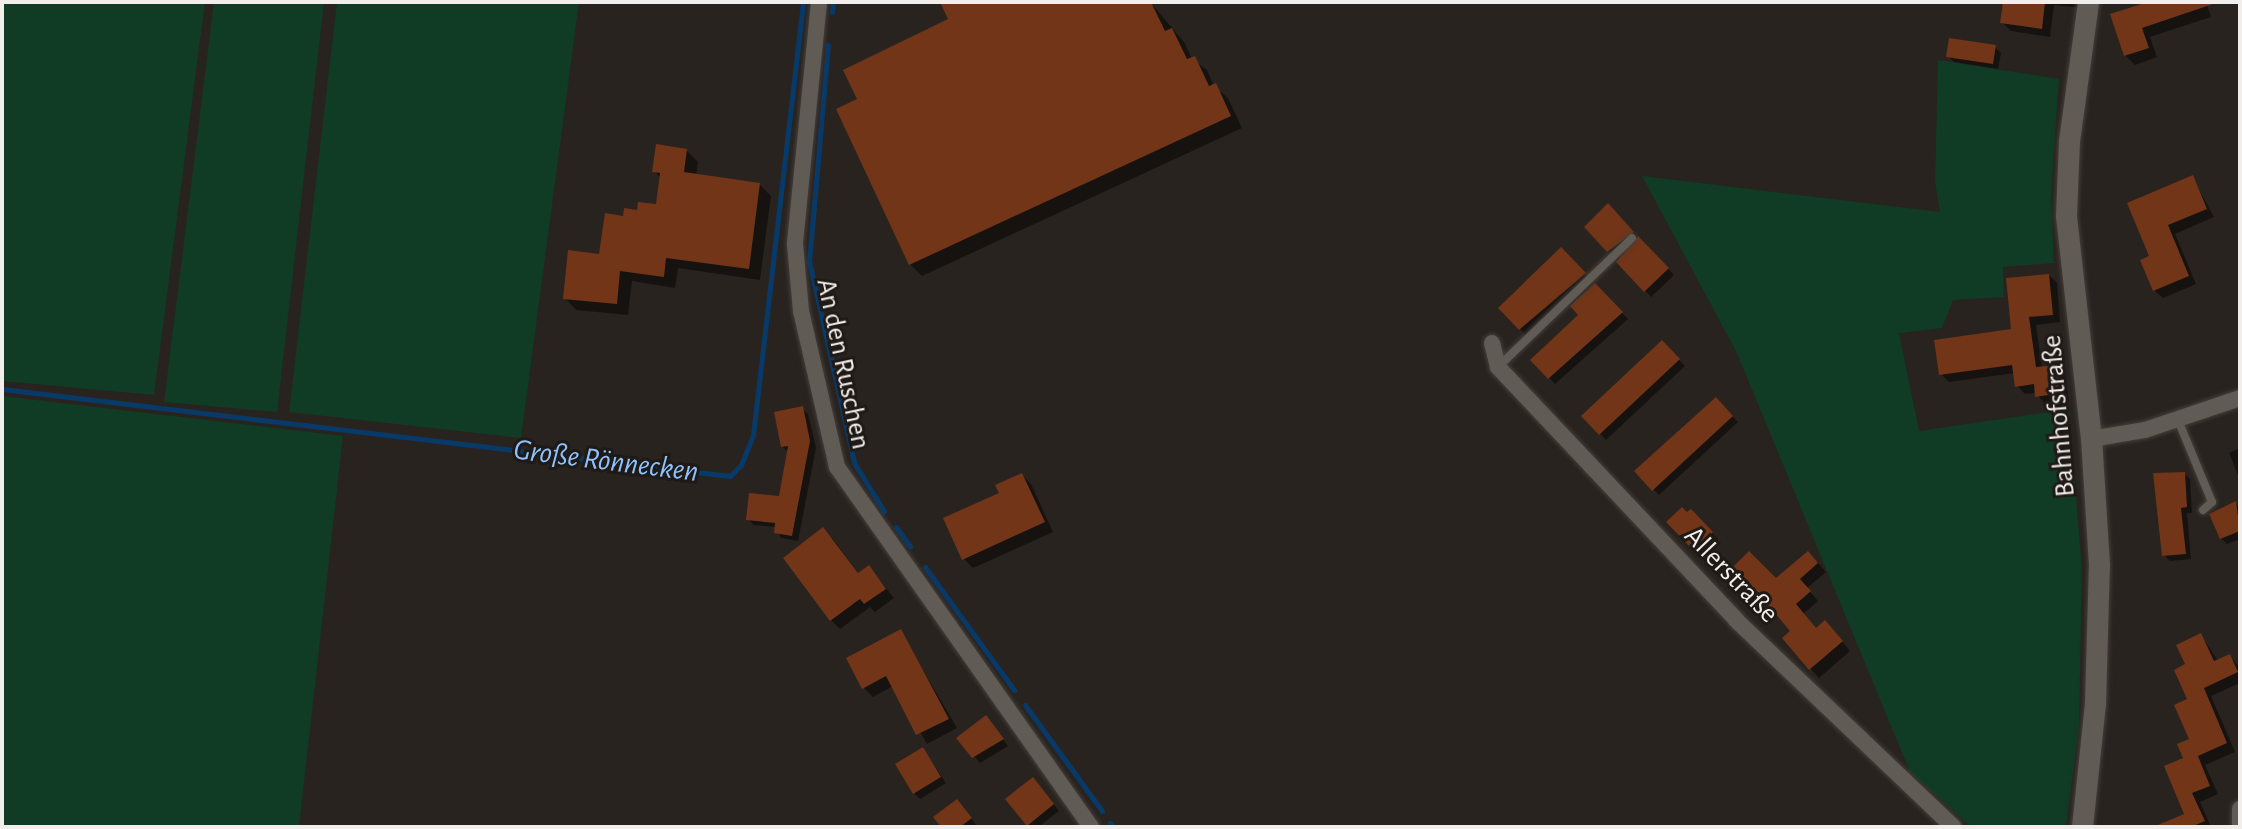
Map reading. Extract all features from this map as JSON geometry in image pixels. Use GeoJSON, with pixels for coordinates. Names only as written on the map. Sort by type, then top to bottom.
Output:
{"type":"FeatureCollection","features":[{"type":"Feature","properties":{"kind":"street","name":"An den Ruschen"},"geometry":{"type":"LineString","coordinates":[[819,2],[795,244],[801,311],[837,467],[1091,827]]}},
{"type":"Feature","properties":{"kind":"street","name":"Bahnhofstraße"},"geometry":{"type":"LineString","coordinates":[[2082,827],[2098,657],[2099,565],[2091,439],[2066,215],[2069,141],[2088,2]]}},
{"type":"Feature","properties":{"kind":"street","name":"Allerstraße"},"geometry":{"type":"LineString","coordinates":[[1492,343],[1498,367],[1736,620],[1953,827]]}},
{"type":"Feature","properties":{"kind":"street"},"geometry":{"type":"LineString","coordinates":[[2091,439],[2178,420],[2240,398]]}},
{"type":"Feature","properties":{"kind":"street"},"geometry":{"type":"LineString","coordinates":[[2240,809],[2240,827]]}},
{"type":"Feature","properties":{"kind":"lane"},"geometry":{"type":"LineString","coordinates":[[1498,367],[1632,239]]}},
{"type":"Feature","properties":{"kind":"lane"},"geometry":{"type":"LineString","coordinates":[[2178,420],[2212,502],[2203,510]]}},
{"type":"Feature","properties":{"kind":"green space"},"geometry":{"type":"Polygon","coordinates":[[[2,2],[205,2],[154,395],[2,381],[2,2]]]}},
{"type":"Feature","properties":{"kind":"green space"},"geometry":{"type":"Polygon","coordinates":[[[214,2],[324,2],[277,412],[164,402],[214,2]]]}},
{"type":"Feature","properties":{"kind":"green space"},"geometry":{"type":"Polygon","coordinates":[[[337,2],[579,2],[521,438],[289,412],[337,2]]]}},
{"type":"Feature","properties":{"kind":"green space"},"geometry":{"type":"Polygon","coordinates":[[[1938,60],[2059,79],[2051,194],[2054,263],[2003,267],[2004,297],[1953,300],[1942,328],[1899,333],[1919,431],[2069,409],[2082,570],[2079,726],[2066,827],[1971,827],[1910,772],[1737,353],[1642,176],[1940,212],[1935,182],[1938,60]]]}},
{"type":"Feature","properties":{"kind":"green space"},"geometry":{"type":"Polygon","coordinates":[[[2,396],[343,436],[299,827],[2,827],[2,396]]]}},
{"type":"Feature","properties":{"kind":"building"},"geometry":{"type":"Polygon","coordinates":[[[940,2],[1151,2],[1165,31],[1172,28],[1187,59],[1195,56],[1209,86],[1216,83],[1231,116],[909,265],[836,109],[857,99],[843,70],[948,19],[940,2]]]}},
{"type":"Feature","properties":{"kind":"building"},"geometry":{"type":"Polygon","coordinates":[[[2003,2],[2045,2],[2042,29],[2000,23],[2003,2]]]}},
{"type":"Feature","properties":{"kind":"building"},"geometry":{"type":"Polygon","coordinates":[[[2148,2],[2213,4],[2142,28],[2149,48],[2124,56],[2110,14],[2148,2]]]}},
{"type":"Feature","properties":{"kind":"building"},"geometry":{"type":"Polygon","coordinates":[[[1949,38],[1996,45],[1993,64],[1946,57],[1949,38]]]}},
{"type":"Feature","properties":{"kind":"building"},"geometry":{"type":"Polygon","coordinates":[[[656,144],[687,149],[684,172],[760,183],[749,269],[666,258],[664,277],[620,271],[617,304],[563,299],[568,250],[599,254],[605,213],[623,216],[624,208],[637,210],[638,202],[656,204],[660,173],[652,172],[656,144]]]}},
{"type":"Feature","properties":{"kind":"building"},"geometry":{"type":"Polygon","coordinates":[[[2193,175],[2207,209],[2168,225],[2189,276],[2153,291],[2140,260],[2149,256],[2127,203],[2193,175]]]}},
{"type":"Feature","properties":{"kind":"building"},"geometry":{"type":"Polygon","coordinates":[[[1608,203],[1634,232],[1607,252],[1584,227],[1608,203]]]}},
{"type":"Feature","properties":{"kind":"building"},"geometry":{"type":"Polygon","coordinates":[[[1638,236],[1669,268],[1644,292],[1616,262],[1638,236]]]}},
{"type":"Feature","properties":{"kind":"building"},"geometry":{"type":"Polygon","coordinates":[[[1561,247],[1586,273],[1519,330],[1498,308],[1561,247]]]}},
{"type":"Feature","properties":{"kind":"building"},"geometry":{"type":"Polygon","coordinates":[[[2049,274],[2053,315],[2029,317],[2036,367],[2058,365],[2062,393],[2035,397],[2034,384],[2015,387],[2012,365],[1939,375],[1934,340],[2011,329],[2006,278],[2049,274]]]}},
{"type":"Feature","properties":{"kind":"building"},"geometry":{"type":"Polygon","coordinates":[[[1595,283],[1623,312],[1548,379],[1530,360],[1578,315],[1570,306],[1595,283]]]}},
{"type":"Feature","properties":{"kind":"building"},"geometry":{"type":"Polygon","coordinates":[[[1662,340],[1680,359],[1599,435],[1581,416],[1662,340]]]}},
{"type":"Feature","properties":{"kind":"building"},"geometry":{"type":"Polygon","coordinates":[[[1716,397],[1733,416],[1652,491],[1634,471],[1716,397]]]}},
{"type":"Feature","properties":{"kind":"building"},"geometry":{"type":"Polygon","coordinates":[[[803,406],[810,441],[792,536],[774,533],[775,523],[746,520],[749,493],[779,496],[788,446],[781,447],[774,412],[803,406]]]}},
{"type":"Feature","properties":{"kind":"building"},"geometry":{"type":"Polygon","coordinates":[[[2185,472],[2187,507],[2181,508],[2186,554],[2162,556],[2153,473],[2185,472]]]}},
{"type":"Feature","properties":{"kind":"building"},"geometry":{"type":"Polygon","coordinates":[[[1022,473],[1045,522],[962,560],[943,518],[999,493],[995,485],[1022,473]]]}},
{"type":"Feature","properties":{"kind":"building"},"geometry":{"type":"Polygon","coordinates":[[[2236,501],[2240,531],[2220,539],[2209,514],[2236,501]]]}},
{"type":"Feature","properties":{"kind":"building"},"geometry":{"type":"Polygon","coordinates":[[[1682,507],[1687,512],[1691,509],[1713,532],[1694,551],[1666,522],[1682,507]]]}},
{"type":"Feature","properties":{"kind":"building"},"geometry":{"type":"Polygon","coordinates":[[[823,527],[858,573],[869,565],[886,589],[864,604],[860,599],[830,621],[783,558],[823,527]]]}},
{"type":"Feature","properties":{"kind":"building"},"geometry":{"type":"Polygon","coordinates":[[[1749,551],[1776,578],[1808,551],[1818,563],[1800,579],[1811,591],[1796,604],[1816,628],[1825,620],[1843,641],[1809,670],[1782,638],[1790,631],[1753,587],[1747,592],[1728,572],[1749,551]]]}},
{"type":"Feature","properties":{"kind":"building"},"geometry":{"type":"Polygon","coordinates":[[[901,629],[949,719],[916,735],[886,676],[862,689],[846,658],[901,629]]]}},
{"type":"Feature","properties":{"kind":"building"},"geometry":{"type":"Polygon","coordinates":[[[2201,633],[2214,661],[2230,654],[2238,672],[2204,688],[2227,743],[2198,756],[2210,786],[2192,793],[2205,821],[2191,827],[2153,827],[2184,814],[2164,766],[2183,758],[2177,744],[2189,739],[2174,705],[2187,699],[2174,670],[2185,664],[2176,645],[2201,633]]]}},
{"type":"Feature","properties":{"kind":"building"},"geometry":{"type":"Polygon","coordinates":[[[986,715],[1004,739],[972,758],[956,738],[986,715]]]}},
{"type":"Feature","properties":{"kind":"building"},"geometry":{"type":"Polygon","coordinates":[[[923,747],[941,777],[913,794],[895,764],[923,747]]]}},
{"type":"Feature","properties":{"kind":"building"},"geometry":{"type":"Polygon","coordinates":[[[1033,777],[1054,804],[1027,826],[1005,799],[1033,777]]]}},
{"type":"Feature","properties":{"kind":"building"},"geometry":{"type":"Polygon","coordinates":[[[957,799],[972,818],[960,827],[941,827],[933,817],[957,799]]]}},
{"type":"Feature","properties":{"kind":"waterway","name":"Große Rönnecken"},"geometry":{"type":"LineString","coordinates":[[2,389],[730,476],[741,465],[753,435],[803,2]]}},
{"type":"Feature","properties":{"kind":"waterway"},"geometry":{"type":"LineString","coordinates":[[832,12],[833,2]]}},
{"type":"Feature","properties":{"kind":"waterway"},"geometry":{"type":"LineString","coordinates":[[828,45],[809,261],[854,463],[884,511]]}},
{"type":"Feature","properties":{"kind":"waterway"},"geometry":{"type":"LineString","coordinates":[[896,527],[910,546]]}},
{"type":"Feature","properties":{"kind":"waterway"},"geometry":{"type":"LineString","coordinates":[[925,567],[1014,690]]}},
{"type":"Feature","properties":{"kind":"waterway"},"geometry":{"type":"LineString","coordinates":[[1025,705],[1102,811]]}},
{"type":"Feature","properties":{"kind":"waterway"},"geometry":{"type":"LineString","coordinates":[[1110,823],[1113,827]]}}]}
